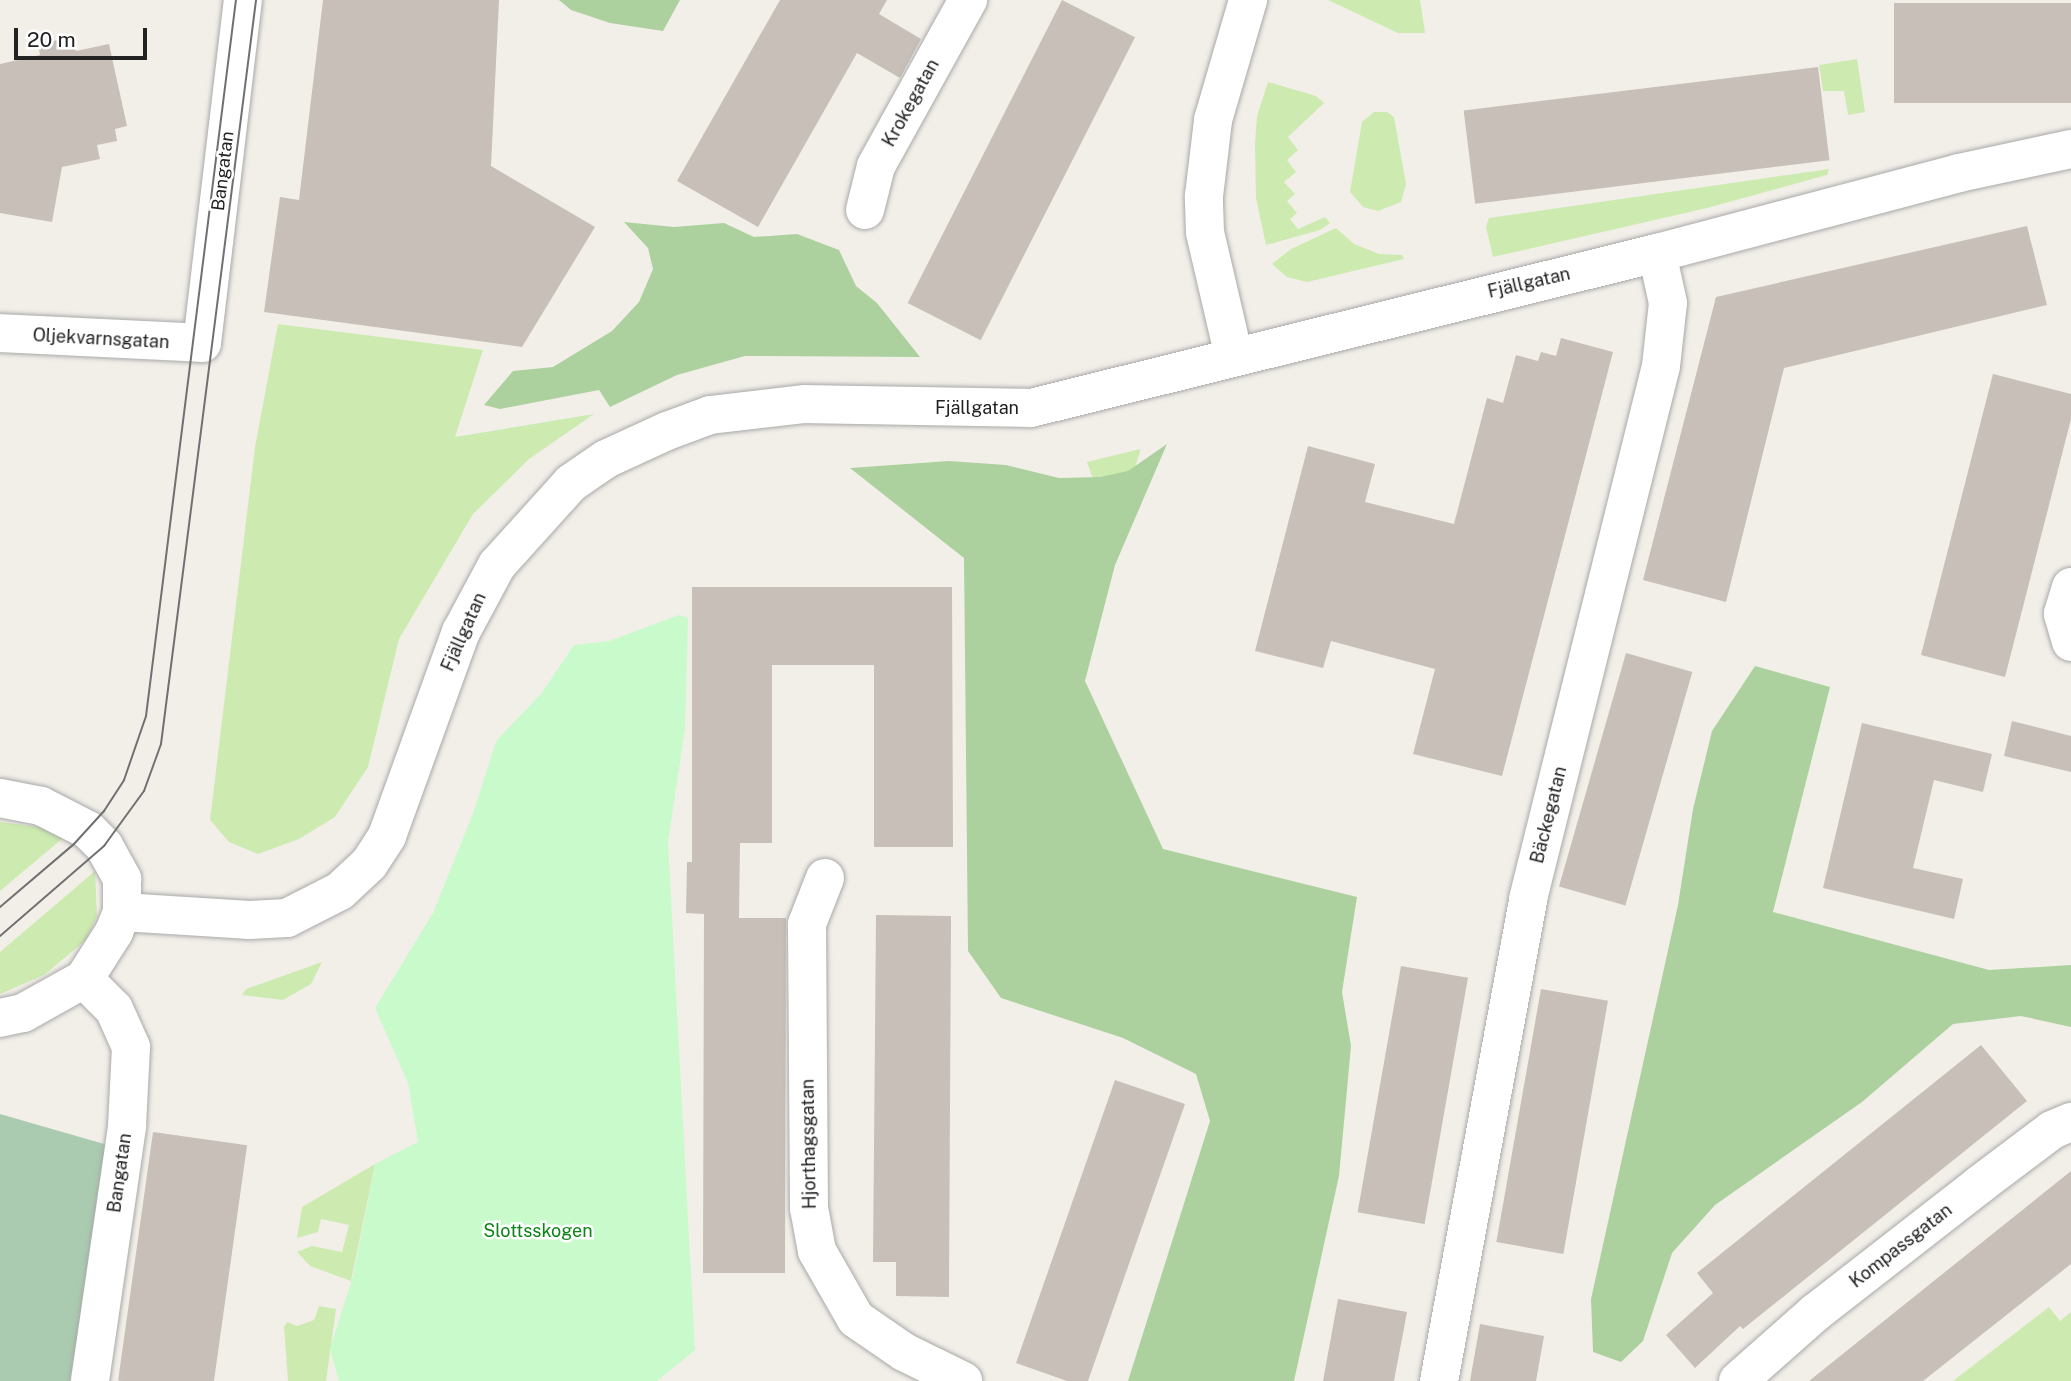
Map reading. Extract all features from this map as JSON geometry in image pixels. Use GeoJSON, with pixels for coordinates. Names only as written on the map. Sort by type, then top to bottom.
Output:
{"type":"FeatureCollection","features":[{"type":"Feature","properties":{"kind":"street","name":"Bangatan"},"geometry":{"type":"LineString","coordinates":[[202,343],[243,0]]}},
{"type":"Feature","properties":{"kind":"street","name":"Krokegatan"},"geometry":{"type":"LineString","coordinates":[[865,210],[876,166],[968,0]]}},
{"type":"Feature","properties":{"kind":"street"},"geometry":{"type":"LineString","coordinates":[[1234,357],[1205,232],[1204,196],[1213,120],[1248,0]]}},
{"type":"Feature","properties":{"kind":"street","name":"Fjällgatan"},"geometry":{"type":"LineString","coordinates":[[122,912],[250,920],[287,918],[340,891],[369,864],[387,836],[461,632],[497,565],[571,483],[634,444],[710,415],[755,408],[1031,408],[1657,253],[1959,173],[2069,159]]}},
{"type":"Feature","properties":{"kind":"street","name":"Bäckegatan"},"geometry":{"type":"LineString","coordinates":[[1439,1381],[1528,899],[1661,366],[1668,303],[1657,253]]}},
{"type":"Feature","properties":{"kind":"street","name":"Oljekvarnsgatan"},"geometry":{"type":"LineString","coordinates":[[0,333],[202,343]]}},
{"type":"Feature","properties":{"kind":"street"},"geometry":{"type":"LineString","coordinates":[[2071,587],[2063,614],[2071,642]]}},
{"type":"Feature","properties":{"kind":"street"},"geometry":{"type":"LineString","coordinates":[[0,799],[41,806],[88,830],[104,846],[122,879],[122,912],[107,949],[84,979],[23,1013],[0,1018]]}},
{"type":"Feature","properties":{"kind":"street","name":"Hjorthagsgatan"},"geometry":{"type":"LineString","coordinates":[[825,878],[807,924],[809,1208],[817,1251],[856,1319],[956,1380]]}},
{"type":"Feature","properties":{"kind":"street","name":"Bangatan"},"geometry":{"type":"LineString","coordinates":[[84,979],[114,1009],[131,1047],[127,1128],[90,1381]]}},
{"type":"Feature","properties":{"kind":"street","name":"Kompassgatan"},"geometry":{"type":"LineString","coordinates":[[1738,1381],[1816,1312],[1979,1185],[2052,1130],[2071,1122]]}},
{"type":"Feature","properties":{"kind":"green space"},"geometry":{"type":"Polygon","coordinates":[[[559,0],[680,0],[663,31],[610,23],[571,10],[559,0]]]}},
{"type":"Feature","properties":{"kind":"green space"},"geometry":{"type":"Polygon","coordinates":[[[1328,0],[1420,0],[1425,33],[1398,33],[1328,0]]]}},
{"type":"Feature","properties":{"kind":"green space"},"geometry":{"type":"Polygon","coordinates":[[[1857,59],[1865,112],[1848,115],[1844,91],[1823,91],[1819,65],[1857,59]]]}},
{"type":"Feature","properties":{"kind":"green space"},"geometry":{"type":"Polygon","coordinates":[[[1268,82],[1316,96],[1324,103],[1288,137],[1298,150],[1287,160],[1296,172],[1284,182],[1295,194],[1287,201],[1297,213],[1290,219],[1298,229],[1325,217],[1330,223],[1320,230],[1266,245],[1256,198],[1255,144],[1257,116],[1268,82]]]}},
{"type":"Feature","properties":{"kind":"green space"},"geometry":{"type":"Polygon","coordinates":[[[1374,112],[1387,112],[1394,117],[1406,184],[1401,202],[1378,211],[1363,207],[1350,192],[1362,122],[1374,112]]]}},
{"type":"Feature","properties":{"kind":"green space"},"geometry":{"type":"Polygon","coordinates":[[[1829,169],[1827,175],[1707,208],[1493,257],[1486,227],[1489,218],[1829,169]]]}},
{"type":"Feature","properties":{"kind":"green space"},"geometry":{"type":"Polygon","coordinates":[[[624,222],[674,227],[724,223],[754,237],[797,234],[839,250],[856,286],[877,303],[920,357],[745,356],[677,375],[610,407],[599,390],[500,409],[484,405],[513,371],[553,367],[612,331],[639,302],[653,269],[648,248],[624,222]]]}},
{"type":"Feature","properties":{"kind":"green space"},"geometry":{"type":"Polygon","coordinates":[[[1336,228],[1354,244],[1379,254],[1402,255],[1404,259],[1307,282],[1287,277],[1272,264],[1291,249],[1336,228]]]}},
{"type":"Feature","properties":{"kind":"green space"},"geometry":{"type":"Polygon","coordinates":[[[278,324],[483,350],[455,437],[594,414],[529,459],[473,514],[399,639],[368,767],[335,817],[299,839],[258,854],[229,842],[210,820],[255,447],[278,324]]]}},
{"type":"Feature","properties":{"kind":"green space"},"geometry":{"type":"Polygon","coordinates":[[[1167,444],[1115,565],[1085,681],[1163,849],[1357,897],[1342,992],[1351,1046],[1339,1176],[1294,1381],[1128,1381],[1210,1121],[1196,1074],[1123,1038],[1001,998],[968,951],[964,558],[850,468],[949,461],[1006,465],[1059,478],[1100,477],[1128,471],[1167,444]]]}},
{"type":"Feature","properties":{"kind":"green space"},"geometry":{"type":"Polygon","coordinates":[[[1140,449],[1123,503],[1093,479],[1087,462],[1140,449]]]}},
{"type":"Feature","properties":{"kind":"green space","name":"Slottsskogen"},"geometry":{"type":"Polygon","coordinates":[[[679,615],[688,618],[685,729],[668,842],[695,1350],[657,1381],[339,1381],[330,1349],[353,1276],[375,1164],[418,1142],[408,1083],[375,1008],[433,913],[474,811],[496,741],[541,694],[574,645],[609,641],[679,615]]]}},
{"type":"Feature","properties":{"kind":"green space"},"geometry":{"type":"Polygon","coordinates":[[[1755,666],[1830,687],[1773,912],[1989,970],[2071,965],[2071,1027],[2021,1016],[1953,1024],[1862,1102],[1715,1205],[1672,1253],[1643,1341],[1621,1362],[1593,1352],[1591,1299],[1678,905],[1693,809],[1712,731],[1755,666]]]}},
{"type":"Feature","properties":{"kind":"green space"},"geometry":{"type":"Polygon","coordinates":[[[0,822],[48,828],[63,838],[0,891],[0,822]]]}},
{"type":"Feature","properties":{"kind":"green space"},"geometry":{"type":"Polygon","coordinates":[[[95,871],[97,916],[86,940],[44,975],[0,994],[0,952],[95,871]]]}},
{"type":"Feature","properties":{"kind":"green space"},"geometry":{"type":"Polygon","coordinates":[[[322,962],[311,984],[283,1000],[242,995],[246,989],[322,962]]]}},
{"type":"Feature","properties":{"kind":"green space"},"geometry":{"type":"Polygon","coordinates":[[[0,1114],[111,1146],[70,1381],[0,1381],[0,1114]]]}},
{"type":"Feature","properties":{"kind":"green space"},"geometry":{"type":"Polygon","coordinates":[[[375,1164],[351,1281],[310,1266],[297,1252],[312,1246],[342,1252],[349,1225],[321,1219],[318,1232],[297,1238],[302,1207],[375,1164]]]}},
{"type":"Feature","properties":{"kind":"green space"},"geometry":{"type":"Polygon","coordinates":[[[319,1306],[336,1309],[326,1381],[288,1381],[284,1327],[287,1322],[297,1326],[314,1320],[319,1306]]]}},
{"type":"Feature","properties":{"kind":"green space"},"geometry":{"type":"Polygon","coordinates":[[[2049,1307],[2060,1321],[2071,1312],[2071,1381],[1953,1381],[2049,1307]]]}},
{"type":"Feature","properties":{"kind":"building"},"geometry":{"type":"Polygon","coordinates":[[[323,0],[499,0],[491,166],[595,227],[522,347],[264,312],[280,197],[299,200],[323,0]]]}},
{"type":"Feature","properties":{"kind":"building"},"geometry":{"type":"Polygon","coordinates":[[[780,0],[887,0],[879,14],[921,39],[900,78],[857,53],[758,227],[677,181],[780,0]]]}},
{"type":"Feature","properties":{"kind":"building"},"geometry":{"type":"Polygon","coordinates":[[[1062,0],[1135,37],[981,340],[908,303],[1062,0]]]}},
{"type":"Feature","properties":{"kind":"building"},"geometry":{"type":"Polygon","coordinates":[[[1894,3],[2071,3],[2071,103],[1894,103],[1894,3]]]}},
{"type":"Feature","properties":{"kind":"building"},"geometry":{"type":"Polygon","coordinates":[[[73,37],[76,51],[109,44],[127,126],[115,129],[117,141],[97,145],[100,159],[62,167],[52,222],[0,213],[0,64],[40,55],[38,44],[73,37]]]}},
{"type":"Feature","properties":{"kind":"building"},"geometry":{"type":"Polygon","coordinates":[[[1818,67],[1829,160],[1475,204],[1464,111],[1818,67]]]}},
{"type":"Feature","properties":{"kind":"building"},"geometry":{"type":"Polygon","coordinates":[[[2027,226],[2047,305],[1784,368],[1726,602],[1643,580],[1716,297],[2027,226]]]}},
{"type":"Feature","properties":{"kind":"building"},"geometry":{"type":"Polygon","coordinates":[[[1561,338],[1613,352],[1502,776],[1413,754],[1435,669],[1331,641],[1323,668],[1255,651],[1308,446],[1375,464],[1365,502],[1454,524],[1487,398],[1503,403],[1516,355],[1538,361],[1541,352],[1556,356],[1561,338]]]}},
{"type":"Feature","properties":{"kind":"building"},"geometry":{"type":"Polygon","coordinates":[[[1993,374],[2071,394],[2071,419],[2005,677],[1921,655],[1993,374]]]}},
{"type":"Feature","properties":{"kind":"building"},"geometry":{"type":"Polygon","coordinates":[[[692,587],[952,587],[953,847],[874,847],[874,665],[772,665],[772,843],[740,843],[739,918],[786,918],[785,1273],[703,1273],[704,914],[686,913],[687,862],[692,862],[692,587]]]}},
{"type":"Feature","properties":{"kind":"building"},"geometry":{"type":"Polygon","coordinates":[[[1626,653],[1692,672],[1625,906],[1559,887],[1626,653]]]}},
{"type":"Feature","properties":{"kind":"building"},"geometry":{"type":"Polygon","coordinates":[[[2012,721],[2071,736],[2071,772],[2004,756],[2012,721]]]}},
{"type":"Feature","properties":{"kind":"building"},"geometry":{"type":"Polygon","coordinates":[[[1862,723],[1992,754],[1983,792],[1934,780],[1913,868],[1963,879],[1954,919],[1823,888],[1862,723]]]}},
{"type":"Feature","properties":{"kind":"building"},"geometry":{"type":"Polygon","coordinates":[[[876,915],[951,916],[949,1297],[896,1296],[896,1262],[873,1262],[876,915]]]}},
{"type":"Feature","properties":{"kind":"building"},"geometry":{"type":"Polygon","coordinates":[[[1401,966],[1468,978],[1425,1224],[1358,1212],[1401,966]]]}},
{"type":"Feature","properties":{"kind":"building"},"geometry":{"type":"Polygon","coordinates":[[[1541,989],[1608,1001],[1563,1254],[1496,1242],[1541,989]]]}},
{"type":"Feature","properties":{"kind":"building"},"geometry":{"type":"Polygon","coordinates":[[[1981,1045],[2027,1101],[1743,1329],[1740,1326],[1695,1368],[1666,1335],[1713,1293],[1697,1273],[1981,1045]]]}},
{"type":"Feature","properties":{"kind":"building"},"geometry":{"type":"Polygon","coordinates":[[[1115,1080],[1185,1104],[1088,1381],[1067,1381],[1016,1363],[1115,1080]]]}},
{"type":"Feature","properties":{"kind":"building"},"geometry":{"type":"Polygon","coordinates":[[[153,1132],[247,1145],[214,1381],[118,1381],[153,1132]]]}},
{"type":"Feature","properties":{"kind":"building"},"geometry":{"type":"Polygon","coordinates":[[[2071,1171],[2071,1264],[1923,1381],[1809,1381],[2071,1171]]]}},
{"type":"Feature","properties":{"kind":"building"},"geometry":{"type":"Polygon","coordinates":[[[1338,1299],[1407,1312],[1394,1381],[1323,1381],[1338,1299]]]}},
{"type":"Feature","properties":{"kind":"building"},"geometry":{"type":"Polygon","coordinates":[[[1480,1324],[1544,1336],[1536,1381],[1470,1381],[1480,1324]]]}},
{"type":"Feature","properties":{"kind":"tram line"},"geometry":{"type":"LineString","coordinates":[[0,907],[74,844],[104,811],[124,780],[146,716],[236,0]]}},
{"type":"Feature","properties":{"kind":"tram line"},"geometry":{"type":"LineString","coordinates":[[0,936],[104,846],[144,791],[161,744],[256,0]]}}]}
